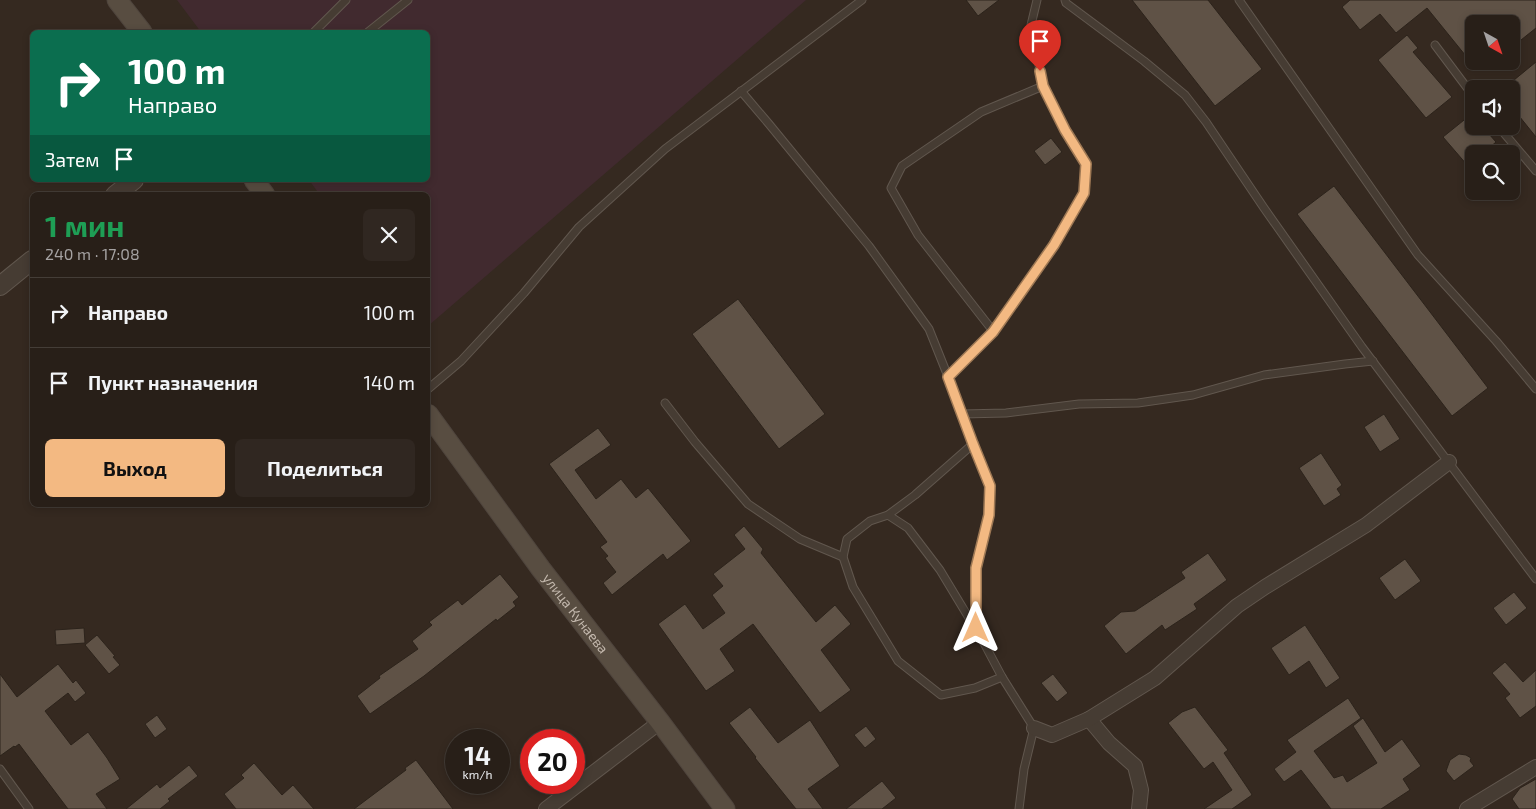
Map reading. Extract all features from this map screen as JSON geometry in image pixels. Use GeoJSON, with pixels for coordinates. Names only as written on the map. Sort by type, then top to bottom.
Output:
{"type":"FeatureCollection","features":[{"type":"Feature","properties":{"kind":"main road"},"geometry":{"type":"LineString","coordinates":[[117,0],[140,30]]}},
{"type":"Feature","properties":{"kind":"main road","name":"улица Кунаева"},"geometry":{"type":"LineString","coordinates":[[430,417],[541,569],[725,809]]}},
{"type":"Feature","properties":{"kind":"street"},"geometry":{"type":"LineString","coordinates":[[119,192],[131,182]]}},
{"type":"Feature","properties":{"kind":"street"},"geometry":{"type":"LineString","coordinates":[[0,286],[30,262]]}},
{"type":"Feature","properties":{"kind":"street"},"geometry":{"type":"LineString","coordinates":[[1034,728],[1052,735],[1089,718],[1155,678],[1237,606],[1366,525],[1449,462]]}},
{"type":"Feature","properties":{"kind":"street"},"geometry":{"type":"LineString","coordinates":[[1089,718],[1110,743],[1135,766],[1141,790],[1139,809]]}},
{"type":"Feature","properties":{"kind":"street"},"geometry":{"type":"LineString","coordinates":[[546,809],[660,722]]}},
{"type":"Feature","properties":{"kind":"street"},"geometry":{"type":"LineString","coordinates":[[1467,809],[1536,767]]}},
{"type":"Feature","properties":{"kind":"lane"},"geometry":{"type":"LineString","coordinates":[[316,30],[346,0]]}},
{"type":"Feature","properties":{"kind":"lane"},"geometry":{"type":"LineString","coordinates":[[370,30],[408,0]]}},
{"type":"Feature","properties":{"kind":"lane"},"geometry":{"type":"LineString","coordinates":[[430,387],[467,354],[524,293],[579,227],[666,149],[862,0]]}},
{"type":"Feature","properties":{"kind":"lane"},"geometry":{"type":"LineString","coordinates":[[948,377],[993,332],[1054,245],[1084,193],[1086,164],[1065,130],[1043,86],[1031,25],[1037,0]]}},
{"type":"Feature","properties":{"kind":"lane"},"geometry":{"type":"LineString","coordinates":[[1065,0],[1066,3],[1185,95],[1206,122],[1264,208],[1373,361],[1536,579]]}},
{"type":"Feature","properties":{"kind":"lane"},"geometry":{"type":"LineString","coordinates":[[1239,0],[1418,255],[1496,341],[1536,389]]}},
{"type":"Feature","properties":{"kind":"lane"},"geometry":{"type":"LineString","coordinates":[[1435,45],[1465,85]]}},
{"type":"Feature","properties":{"kind":"lane"},"geometry":{"type":"LineString","coordinates":[[993,332],[918,235],[891,188],[902,166],[981,112],[1043,86]]}},
{"type":"Feature","properties":{"kind":"lane"},"geometry":{"type":"LineString","coordinates":[[741,91],[869,246],[929,329],[990,486],[989,515],[976,568],[976,628]]}},
{"type":"Feature","properties":{"kind":"lane"},"geometry":{"type":"LineString","coordinates":[[1506,135],[1536,171]]}},
{"type":"Feature","properties":{"kind":"lane"},"geometry":{"type":"LineString","coordinates":[[962,414],[1006,413],[1079,404],[1138,403],[1193,395],[1264,375],[1373,361]]}},
{"type":"Feature","properties":{"kind":"lane"},"geometry":{"type":"LineString","coordinates":[[665,403],[695,442],[748,504],[800,538],[843,557]]}},
{"type":"Feature","properties":{"kind":"lane"},"geometry":{"type":"LineString","coordinates":[[973,444],[915,495],[888,515],[870,520],[847,539],[843,557],[853,588],[898,661],[941,695],[975,688],[1002,677]]}},
{"type":"Feature","properties":{"kind":"lane"},"geometry":{"type":"LineString","coordinates":[[888,515],[908,528],[940,570],[1034,728],[1024,769],[1019,809]]}},
{"type":"Feature","properties":{"kind":"lane"},"geometry":{"type":"LineString","coordinates":[[0,768],[29,809]]}},
{"type":"Feature","properties":{"kind":"shaded area"},"geometry":{"type":"Polygon","coordinates":[[[177,0],[806,0],[430,324],[430,192],[318,192],[310,182],[430,182],[430,30],[200,30],[177,0]]]}},
{"type":"Feature","properties":{"kind":"building"},"geometry":{"type":"Polygon","coordinates":[[[966,0],[999,0],[978,16],[966,0]]]}},
{"type":"Feature","properties":{"kind":"building"},"geometry":{"type":"Polygon","coordinates":[[[1132,0],[1208,0],[1262,69],[1215,106],[1132,0]]]}},
{"type":"Feature","properties":{"kind":"building"},"geometry":{"type":"Polygon","coordinates":[[[1350,0],[1536,0],[1536,28],[1520,41],[1520,15],[1465,15],[1465,55],[1427,8],[1396,33],[1380,14],[1360,30],[1342,7],[1350,0]]]}},
{"type":"Feature","properties":{"kind":"building"},"geometry":{"type":"Polygon","coordinates":[[[1407,35],[1418,48],[1413,52],[1452,97],[1426,118],[1378,60],[1407,35]]]}},
{"type":"Feature","properties":{"kind":"building"},"geometry":{"type":"Polygon","coordinates":[[[1536,62],[1536,137],[1520,117],[1520,80],[1514,80],[1536,62]]]}},
{"type":"Feature","properties":{"kind":"building"},"geometry":{"type":"Polygon","coordinates":[[[1465,119],[1465,135],[1490,135],[1496,142],[1492,145],[1465,145],[1465,163],[1443,137],[1465,119]]]}},
{"type":"Feature","properties":{"kind":"building"},"geometry":{"type":"Polygon","coordinates":[[[1051,138],[1062,152],[1045,165],[1034,151],[1051,138]]]}},
{"type":"Feature","properties":{"kind":"building"},"geometry":{"type":"Polygon","coordinates":[[[1334,186],[1488,388],[1452,416],[1297,214],[1334,186]]]}},
{"type":"Feature","properties":{"kind":"building"},"geometry":{"type":"Polygon","coordinates":[[[738,299],[825,414],[779,449],[692,334],[738,299]]]}},
{"type":"Feature","properties":{"kind":"building"},"geometry":{"type":"Polygon","coordinates":[[[1384,414],[1400,439],[1380,452],[1364,427],[1384,414]]]}},
{"type":"Feature","properties":{"kind":"building"},"geometry":{"type":"Polygon","coordinates":[[[598,428],[611,445],[575,470],[596,499],[621,479],[636,498],[648,488],[691,541],[667,560],[663,554],[612,595],[603,583],[616,572],[605,558],[608,556],[600,547],[607,542],[549,464],[598,428]]]}},
{"type":"Feature","properties":{"kind":"building"},"geometry":{"type":"Polygon","coordinates":[[[1321,453],[1342,485],[1337,489],[1341,495],[1324,506],[1299,468],[1321,453]]]}},
{"type":"Feature","properties":{"kind":"building"},"geometry":{"type":"Polygon","coordinates":[[[744,526],[763,549],[761,553],[816,622],[835,605],[851,624],[821,650],[851,690],[820,713],[753,624],[720,649],[735,671],[706,691],[658,624],[685,604],[703,629],[725,613],[712,595],[723,586],[713,574],[745,549],[734,535],[744,526]]]}},
{"type":"Feature","properties":{"kind":"building"},"geometry":{"type":"Polygon","coordinates":[[[1208,553],[1227,580],[1194,604],[1197,609],[1165,630],[1162,625],[1126,654],[1104,626],[1121,612],[1135,611],[1185,578],[1181,572],[1208,553]]]}},
{"type":"Feature","properties":{"kind":"building"},"geometry":{"type":"Polygon","coordinates":[[[1405,559],[1421,581],[1395,600],[1379,578],[1405,559]]]}},
{"type":"Feature","properties":{"kind":"building"},"geometry":{"type":"Polygon","coordinates":[[[500,574],[519,597],[513,602],[516,606],[497,621],[496,619],[424,676],[370,714],[357,696],[380,678],[379,676],[418,649],[412,641],[432,625],[429,622],[458,600],[462,605],[500,574]]]}},
{"type":"Feature","properties":{"kind":"building"},"geometry":{"type":"Polygon","coordinates":[[[1514,592],[1527,608],[1506,625],[1493,608],[1514,592]]]}},
{"type":"Feature","properties":{"kind":"building"},"geometry":{"type":"Polygon","coordinates":[[[1305,625],[1340,678],[1326,688],[1309,661],[1289,675],[1271,648],[1305,625]]]}},
{"type":"Feature","properties":{"kind":"building"},"geometry":{"type":"Polygon","coordinates":[[[84,628],[85,643],[56,645],[55,630],[84,628]]]}},
{"type":"Feature","properties":{"kind":"building"},"geometry":{"type":"Polygon","coordinates":[[[97,635],[115,656],[113,657],[120,665],[109,674],[85,645],[97,635]]]}},
{"type":"Feature","properties":{"kind":"building"},"geometry":{"type":"Polygon","coordinates":[[[1505,662],[1523,682],[1536,670],[1536,706],[1520,718],[1505,698],[1510,694],[1492,673],[1505,662]]]}},
{"type":"Feature","properties":{"kind":"building"},"geometry":{"type":"Polygon","coordinates":[[[58,664],[73,683],[76,680],[86,693],[75,702],[68,693],[45,711],[71,745],[88,732],[107,758],[120,779],[96,794],[107,809],[68,809],[19,744],[0,756],[0,674],[17,697],[58,664]]]}},
{"type":"Feature","properties":{"kind":"building"},"geometry":{"type":"Polygon","coordinates":[[[1053,674],[1068,693],[1057,702],[1041,683],[1053,674]]]}},
{"type":"Feature","properties":{"kind":"building"},"geometry":{"type":"Polygon","coordinates":[[[1348,698],[1361,718],[1314,751],[1334,778],[1343,775],[1347,782],[1377,763],[1353,726],[1363,718],[1385,752],[1402,739],[1421,766],[1403,779],[1410,790],[1381,809],[1331,809],[1301,770],[1284,782],[1274,769],[1296,752],[1287,740],[1348,698]]]}},
{"type":"Feature","properties":{"kind":"building"},"geometry":{"type":"Polygon","coordinates":[[[750,707],[778,743],[810,720],[840,766],[808,789],[823,809],[796,809],[729,723],[750,707]]]}},
{"type":"Feature","properties":{"kind":"building"},"geometry":{"type":"Polygon","coordinates":[[[1195,707],[1228,750],[1224,753],[1252,795],[1232,809],[1204,809],[1232,790],[1213,762],[1204,769],[1168,723],[1182,712],[1195,707]]]}},
{"type":"Feature","properties":{"kind":"building"},"geometry":{"type":"Polygon","coordinates":[[[157,715],[167,729],[155,738],[145,724],[157,715]]]}},
{"type":"Feature","properties":{"kind":"building"},"geometry":{"type":"Polygon","coordinates":[[[866,726],[876,739],[865,748],[854,735],[866,726]]]}},
{"type":"Feature","properties":{"kind":"building"},"geometry":{"type":"Polygon","coordinates":[[[1459,754],[1471,758],[1470,761],[1474,766],[1454,781],[1446,771],[1450,760],[1459,754]]]}},
{"type":"Feature","properties":{"kind":"building"},"geometry":{"type":"Polygon","coordinates":[[[416,760],[453,809],[354,809],[406,770],[405,768],[416,760]]]}},
{"type":"Feature","properties":{"kind":"building"},"geometry":{"type":"Polygon","coordinates":[[[254,763],[282,795],[293,785],[314,809],[236,809],[224,794],[244,778],[241,775],[254,763]]]}},
{"type":"Feature","properties":{"kind":"building"},"geometry":{"type":"Polygon","coordinates":[[[189,765],[198,776],[168,799],[170,801],[160,809],[126,809],[157,784],[160,788],[189,765]]]}},
{"type":"Feature","properties":{"kind":"building"},"geometry":{"type":"Polygon","coordinates":[[[1536,779],[1536,809],[1519,809],[1512,799],[1520,788],[1536,779]]]}},
{"type":"Feature","properties":{"kind":"building"},"geometry":{"type":"Polygon","coordinates":[[[882,781],[896,798],[882,809],[846,809],[882,781]]]}},
{"type":"Feature","properties":{"kind":"route"},"geometry":{"type":"LineString","coordinates":[[976,628],[976,568],[989,515],[990,486],[948,377],[993,332],[1054,245],[1084,193],[1086,164],[1065,130],[1043,86],[1040,71]]}}]}
